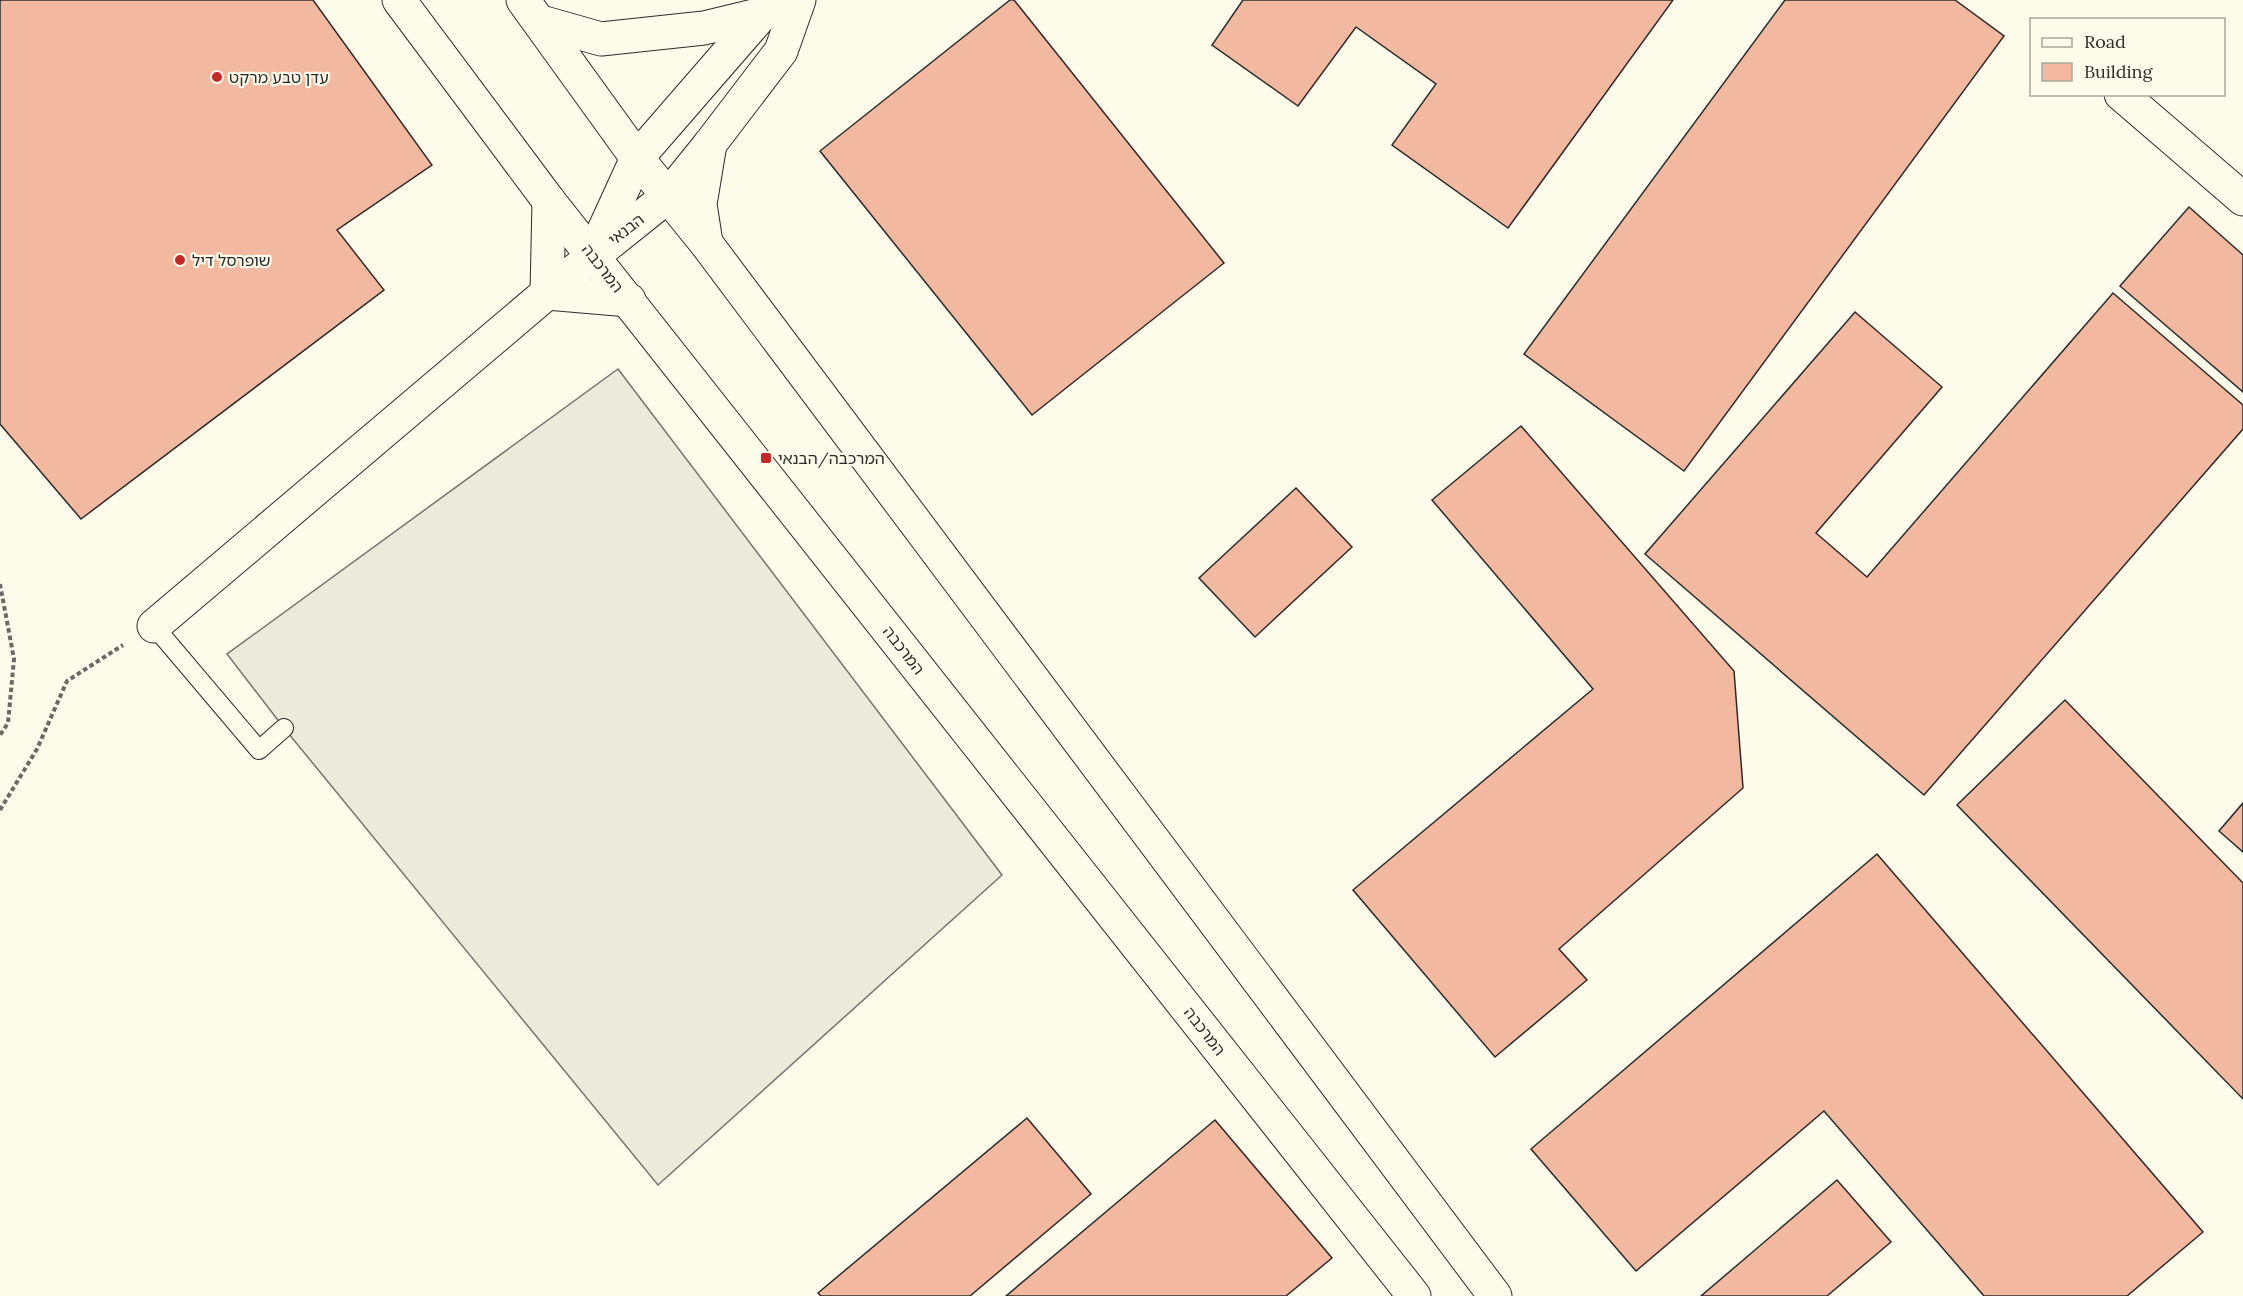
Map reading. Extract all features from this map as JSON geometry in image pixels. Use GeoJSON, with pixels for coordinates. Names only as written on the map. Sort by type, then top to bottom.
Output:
{"type":"FeatureCollection","features":[{"type":"Feature","properties":{"kind":"street","name":"המרכבה"},"geometry":{"type":"LineString","coordinates":[[399,0],[549,201],[1414,1296]]}},
{"type":"Feature","properties":{"kind":"street","name":"הבנאי"},"geometry":{"type":"LineString","coordinates":[[593,255],[668,196],[781,51],[800,0]]}},
{"type":"Feature","properties":{"kind":"street"},"geometry":{"type":"LineString","coordinates":[[532,11],[601,39],[704,28],[772,7]]}},
{"type":"Feature","properties":{"kind":"street","name":"הבנאי"},"geometry":{"type":"LineString","coordinates":[[593,255],[637,158],[772,7]]}},
{"type":"Feature","properties":{"kind":"street"},"geometry":{"type":"LineString","coordinates":[[532,11],[637,158],[706,243],[1495,1296]]}},
{"type":"Feature","properties":{"kind":"street"},"geometry":{"type":"LineString","coordinates":[[2123,96],[2243,199]]}},
{"type":"Feature","properties":{"kind":"street"},"geometry":{"type":"LineString","coordinates":[[706,243],[700,204],[710,144]]}},
{"type":"Feature","properties":{"kind":"street"},"geometry":{"type":"LineString","coordinates":[[547,293],[549,201]]}},
{"type":"Feature","properties":{"kind":"street"},"geometry":{"type":"LineString","coordinates":[[154,626],[593,255]]}},
{"type":"Feature","properties":{"kind":"street"},"geometry":{"type":"LineString","coordinates":[[547,293],[628,300]]}},
{"type":"Feature","properties":{"kind":"lane"},"geometry":{"type":"LineString","coordinates":[[154,626],[259,750],[284,728]]}},
{"type":"Feature","properties":{"kind":"path"},"geometry":{"type":"LineString","coordinates":[[0,584],[14,659],[8,723],[0,735]]}},
{"type":"Feature","properties":{"kind":"path"},"geometry":{"type":"LineString","coordinates":[[0,810],[38,749],[67,681],[154,626]]}},
{"type":"Feature","properties":{"kind":"shaded area"},"geometry":{"type":"Polygon","coordinates":[[[618,369],[1002,875],[658,1185],[284,728],[227,654],[618,369]]]}},
{"type":"Feature","properties":{"kind":"building","name":"שופרסל דיל"},"geometry":{"type":"Polygon","coordinates":[[[0,0],[313,0],[432,165],[337,230],[384,290],[81,519],[0,424],[0,0]]]}},
{"type":"Feature","properties":{"kind":"building"},"geometry":{"type":"Polygon","coordinates":[[[1010,0],[1014,0],[1224,263],[1032,415],[820,151],[1010,0]]]}},
{"type":"Feature","properties":{"kind":"building"},"geometry":{"type":"Polygon","coordinates":[[[1243,0],[1673,0],[1508,228],[1392,145],[1436,84],[1356,27],[1298,106],[1212,45],[1243,0]]]}},
{"type":"Feature","properties":{"kind":"building"},"geometry":{"type":"Polygon","coordinates":[[[1785,0],[1955,0],[2004,36],[1684,471],[1524,354],[1785,0]]]}},
{"type":"Feature","properties":{"kind":"building"},"geometry":{"type":"Polygon","coordinates":[[[2189,207],[2243,255],[2243,392],[2120,286],[2189,207]]]}},
{"type":"Feature","properties":{"kind":"building"},"geometry":{"type":"Polygon","coordinates":[[[2113,293],[2243,405],[2243,429],[1924,795],[1645,554],[1855,312],[1942,387],[1816,533],[1867,577],[2113,293]]]}},
{"type":"Feature","properties":{"kind":"building"},"geometry":{"type":"Polygon","coordinates":[[[1521,426],[1734,671],[1743,788],[1559,949],[1587,980],[1495,1057],[1353,890],[1593,689],[1432,500],[1521,426]]]}},
{"type":"Feature","properties":{"kind":"building"},"geometry":{"type":"Polygon","coordinates":[[[1296,488],[1352,547],[1255,637],[1199,578],[1296,488]]]}},
{"type":"Feature","properties":{"kind":"building"},"geometry":{"type":"Polygon","coordinates":[[[2065,700],[2243,883],[2243,1099],[1957,805],[2065,700]]]}},
{"type":"Feature","properties":{"kind":"building"},"geometry":{"type":"Polygon","coordinates":[[[2243,803],[2243,852],[2219,831],[2243,803]]]}},
{"type":"Feature","properties":{"kind":"building"},"geometry":{"type":"Polygon","coordinates":[[[1877,854],[2203,1232],[2127,1296],[1984,1296],[1824,1111],[1636,1271],[1531,1149],[1877,854]]]}},
{"type":"Feature","properties":{"kind":"building"},"geometry":{"type":"Polygon","coordinates":[[[1027,1118],[1091,1194],[970,1296],[821,1296],[818,1293],[1027,1118]]]}},
{"type":"Feature","properties":{"kind":"building"},"geometry":{"type":"Polygon","coordinates":[[[1215,1120],[1332,1258],[1286,1296],[1006,1296],[1215,1120]]]}},
{"type":"Feature","properties":{"kind":"building"},"geometry":{"type":"Polygon","coordinates":[[[1837,1180],[1891,1242],[1827,1296],[1701,1296],[1837,1180]]]}},
{"type":"Feature","properties":{"kind":"place","name":"עדן טבע מרקט"},"geometry":{"type":"Point","coordinates":[217,77]}},
{"type":"Feature","properties":{"kind":"place","name":"שופרסל דיל"},"geometry":{"type":"Point","coordinates":[180,260]}},
{"type":"Feature","properties":{"kind":"place","name":"המרכבה/הבנאי"},"geometry":{"type":"Point","coordinates":[766,458]}}]}
